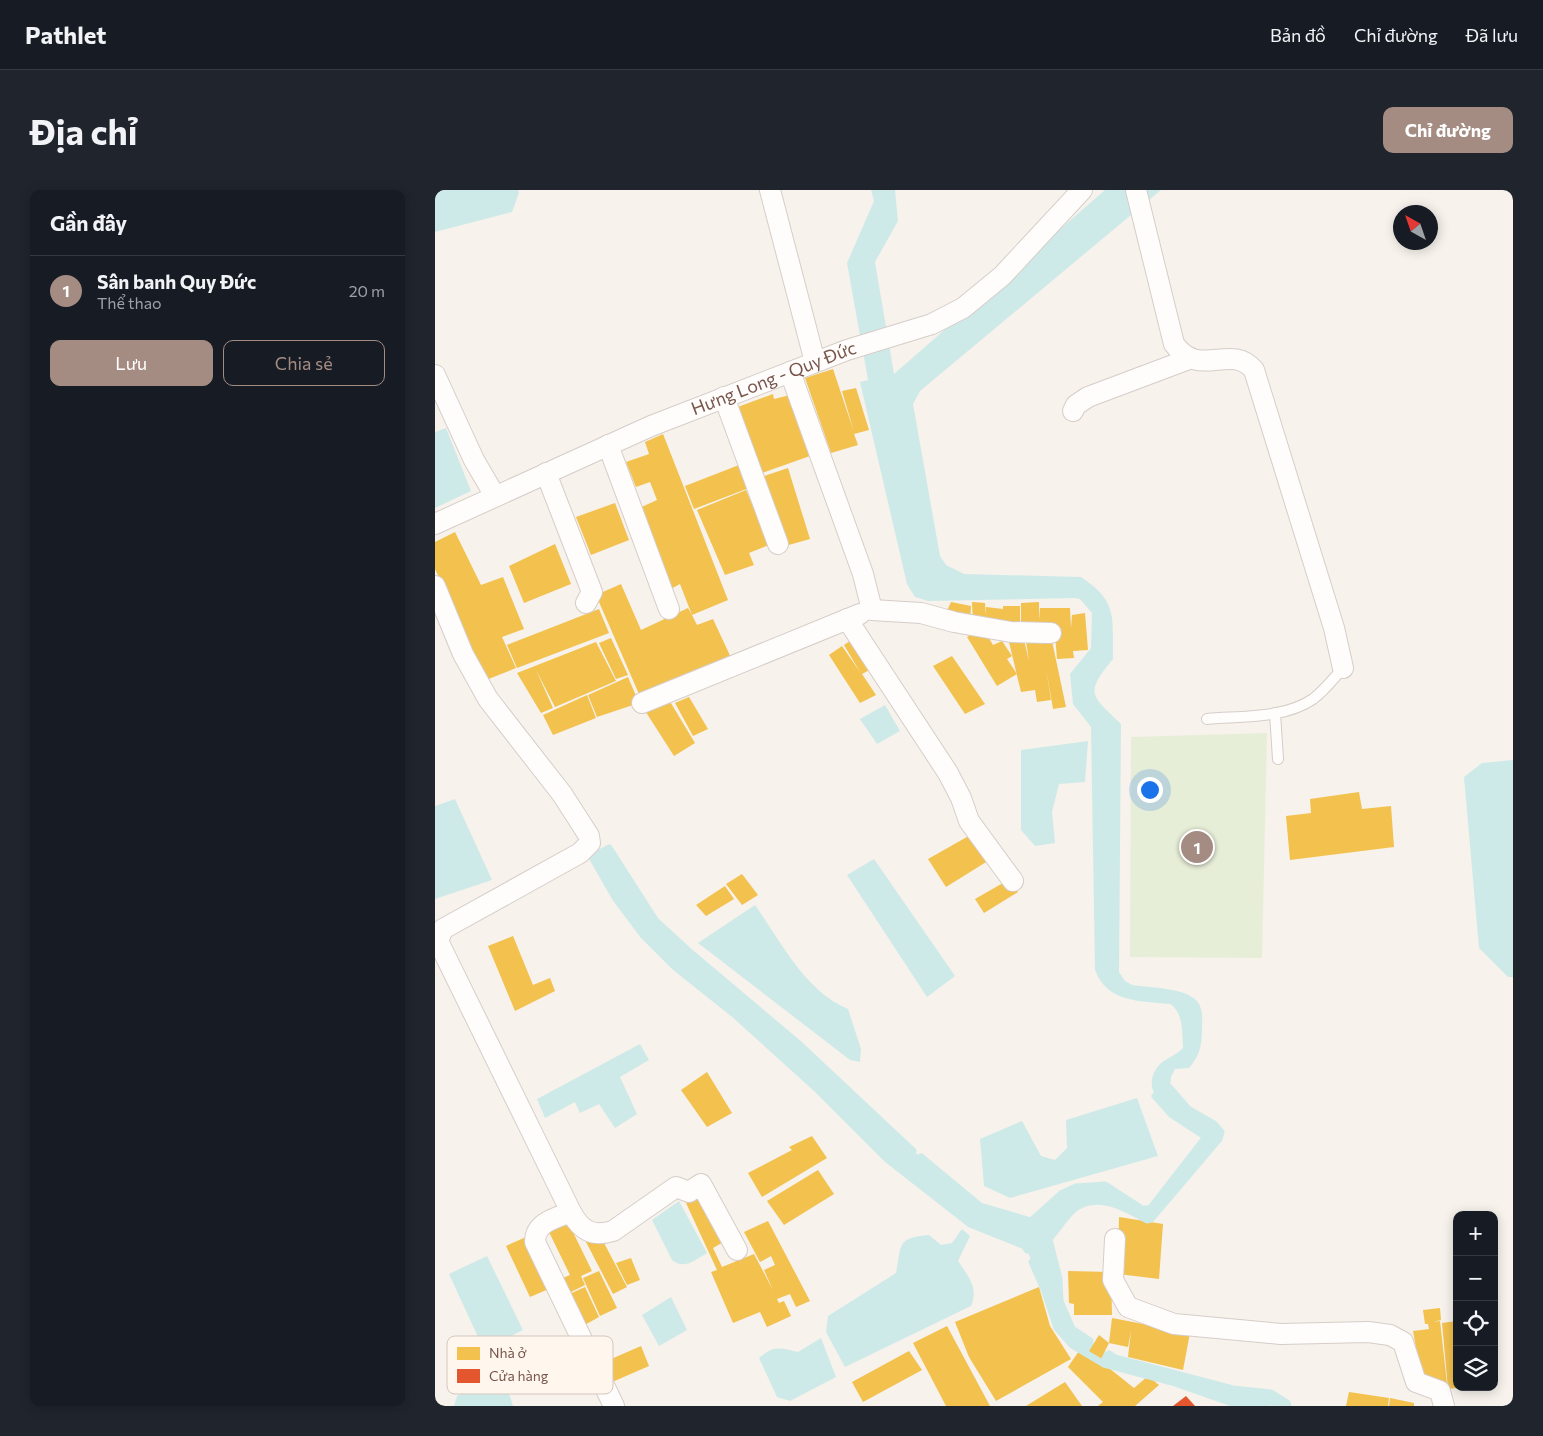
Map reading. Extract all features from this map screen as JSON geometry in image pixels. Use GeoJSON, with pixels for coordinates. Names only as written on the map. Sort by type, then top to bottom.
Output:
{"type":"FeatureCollection","features":[{"type":"Feature","properties":{"kind":"street"},"geometry":{"type":"LineString","coordinates":[[770,190],[815,362]]}},
{"type":"Feature","properties":{"kind":"street","name":"Hưng Long - Quy Đức"},"geometry":{"type":"LineString","coordinates":[[438,522],[607,445],[724,397],[815,362],[932,324],[963,308],[1002,276],[1081,190]]}},
{"type":"Feature","properties":{"kind":"street"},"geometry":{"type":"LineString","coordinates":[[1136,190],[1175,344],[1182,355],[1201,362],[1235,359],[1249,364],[1254,370],[1334,628],[1343,668]]}},
{"type":"Feature","properties":{"kind":"street"},"geometry":{"type":"LineString","coordinates":[[1073,411],[1076,405],[1088,397],[1189,359]]}},
{"type":"Feature","properties":{"kind":"street"},"geometry":{"type":"LineString","coordinates":[[790,372],[863,574],[872,610]]}},
{"type":"Feature","properties":{"kind":"street"},"geometry":{"type":"LineString","coordinates":[[435,375],[473,460],[495,496]]}},
{"type":"Feature","properties":{"kind":"street"},"geometry":{"type":"LineString","coordinates":[[724,397],[778,544]]}},
{"type":"Feature","properties":{"kind":"street"},"geometry":{"type":"LineString","coordinates":[[607,445],[669,609]]}},
{"type":"Feature","properties":{"kind":"street"},"geometry":{"type":"LineString","coordinates":[[547,473],[592,592],[586,603]]}},
{"type":"Feature","properties":{"kind":"street"},"geometry":{"type":"LineString","coordinates":[[435,586],[463,654],[488,699],[562,794],[589,836],[589,843],[581,853],[443,929],[438,941],[576,1222],[584,1230],[592,1234],[604,1234],[613,1231],[676,1187],[689,1192],[701,1184],[737,1250]]}},
{"type":"Feature","properties":{"kind":"street"},"geometry":{"type":"LineString","coordinates":[[642,703],[872,610],[921,613],[953,622],[1011,632],[1051,633]]}},
{"type":"Feature","properties":{"kind":"street"},"geometry":{"type":"LineString","coordinates":[[847,619],[948,773],[961,798],[969,821],[1013,881]]}},
{"type":"Feature","properties":{"kind":"street"},"geometry":{"type":"LineString","coordinates":[[571,1212],[545,1222],[537,1230],[535,1242],[580,1336]]}},
{"type":"Feature","properties":{"kind":"street"},"geometry":{"type":"LineString","coordinates":[[1115,1239],[1113,1280],[1128,1307],[1174,1324],[1281,1334],[1368,1332],[1390,1335],[1403,1342],[1416,1382],[1440,1390],[1444,1406]]}},
{"type":"Feature","properties":{"kind":"street"},"geometry":{"type":"LineString","coordinates":[[608,1394],[614,1406]]}},
{"type":"Feature","properties":{"kind":"lane"},"geometry":{"type":"LineString","coordinates":[[1207,719],[1275,713],[1296,708],[1313,699],[1343,668]]}},
{"type":"Feature","properties":{"kind":"lane"},"geometry":{"type":"LineString","coordinates":[[1275,713],[1278,759]]}},
{"type":"Feature","properties":{"kind":"green space"},"geometry":{"type":"Polygon","coordinates":[[[1267,733],[1262,958],[1130,957],[1131,737],[1267,733]]]}},
{"type":"Feature","properties":{"kind":"water"},"geometry":{"type":"Polygon","coordinates":[[[435,190],[518,190],[519,193],[512,212],[435,232],[435,190]]]}},
{"type":"Feature","properties":{"kind":"water"},"geometry":{"type":"Polygon","coordinates":[[[871,190],[895,190],[898,221],[875,262],[894,374],[1105,190],[1161,190],[920,391],[913,404],[940,556],[946,565],[964,574],[1081,577],[1093,586],[1108,603],[1112,622],[1113,659],[1098,680],[1095,694],[1103,707],[1121,724],[1119,972],[1125,981],[1132,985],[1172,990],[1191,996],[1198,1002],[1202,1011],[1200,1050],[1189,1068],[1175,1069],[1171,1077],[1170,1088],[1188,1109],[1214,1124],[1221,1132],[1219,1139],[1151,1219],[1147,1220],[1121,1206],[1102,1201],[1092,1201],[1083,1204],[1071,1212],[1049,1240],[1059,1279],[1060,1301],[1072,1329],[1115,1358],[1233,1389],[1271,1393],[1287,1403],[1288,1406],[1238,1405],[1172,1382],[1104,1364],[1072,1345],[1057,1328],[1044,1289],[1025,1246],[970,1224],[887,1159],[818,1090],[734,1014],[675,967],[643,935],[616,899],[592,857],[609,848],[655,920],[692,954],[800,1045],[900,1140],[980,1206],[1031,1221],[1061,1194],[1076,1187],[1105,1185],[1142,1209],[1150,1209],[1206,1137],[1176,1118],[1158,1100],[1153,1090],[1152,1080],[1156,1069],[1162,1062],[1183,1048],[1180,1018],[1175,1008],[1170,1004],[1137,1001],[1116,994],[1100,981],[1095,970],[1091,727],[1073,704],[1070,674],[1091,648],[1092,613],[1080,599],[1075,598],[928,601],[915,597],[907,584],[860,382],[868,380],[847,263],[874,201],[871,190]]]}},
{"type":"Feature","properties":{"kind":"water"},"geometry":{"type":"Polygon","coordinates":[[[446,428],[471,491],[435,508],[435,432],[446,428]]]}},
{"type":"Feature","properties":{"kind":"water"},"geometry":{"type":"Polygon","coordinates":[[[885,705],[900,731],[877,744],[860,719],[885,705]]]}},
{"type":"Feature","properties":{"kind":"water"},"geometry":{"type":"Polygon","coordinates":[[[1088,741],[1085,782],[1059,784],[1052,812],[1055,843],[1035,846],[1021,830],[1021,750],[1088,741]]]}},
{"type":"Feature","properties":{"kind":"water"},"geometry":{"type":"Polygon","coordinates":[[[1513,760],[1513,977],[1508,977],[1479,948],[1464,777],[1482,763],[1513,760]]]}},
{"type":"Feature","properties":{"kind":"water"},"geometry":{"type":"Polygon","coordinates":[[[455,799],[492,880],[435,899],[435,806],[455,799]]]}},
{"type":"Feature","properties":{"kind":"water"},"geometry":{"type":"Polygon","coordinates":[[[874,859],[955,976],[927,997],[847,875],[874,859]]]}},
{"type":"Feature","properties":{"kind":"water"},"geometry":{"type":"Polygon","coordinates":[[[755,905],[795,964],[807,978],[833,1001],[848,1009],[861,1049],[860,1062],[850,1060],[698,943],[755,905]]]}},
{"type":"Feature","properties":{"kind":"water"},"geometry":{"type":"Polygon","coordinates":[[[640,1044],[649,1060],[620,1077],[637,1114],[615,1128],[599,1104],[580,1113],[575,1102],[545,1118],[537,1099],[640,1044]]]}},
{"type":"Feature","properties":{"kind":"water"},"geometry":{"type":"Polygon","coordinates":[[[1137,1098],[1158,1156],[1010,1198],[984,1186],[980,1139],[1022,1121],[1041,1156],[1055,1160],[1067,1148],[1066,1120],[1137,1098]]]}},
{"type":"Feature","properties":{"kind":"water"},"geometry":{"type":"Polygon","coordinates":[[[679,1201],[707,1253],[685,1264],[676,1263],[672,1260],[652,1220],[679,1201]]]}},
{"type":"Feature","properties":{"kind":"water"},"geometry":{"type":"Polygon","coordinates":[[[962,1229],[970,1236],[958,1261],[969,1277],[973,1288],[974,1293],[971,1306],[845,1367],[826,1332],[828,1316],[896,1273],[900,1250],[905,1241],[918,1236],[929,1235],[941,1245],[952,1243],[962,1229]]]}},
{"type":"Feature","properties":{"kind":"water"},"geometry":{"type":"Polygon","coordinates":[[[487,1256],[523,1330],[511,1336],[478,1336],[449,1274],[487,1256]]]}},
{"type":"Feature","properties":{"kind":"water"},"geometry":{"type":"Polygon","coordinates":[[[671,1297],[687,1330],[659,1346],[642,1315],[671,1297]]]}},
{"type":"Feature","properties":{"kind":"water"},"geometry":{"type":"Polygon","coordinates":[[[821,1338],[836,1377],[790,1401],[777,1397],[759,1358],[773,1349],[786,1349],[798,1352],[821,1338]]]}},
{"type":"Feature","properties":{"kind":"water"},"geometry":{"type":"Polygon","coordinates":[[[462,1394],[508,1394],[513,1406],[454,1406],[457,1396],[462,1394]]]}},
{"type":"Feature","properties":{"kind":"building: Nhà ở"},"geometry":{"type":"Polygon","coordinates":[[[833,369],[854,432],[842,391],[856,388],[869,430],[854,434],[858,445],[831,453],[805,378],[833,369]]]}},
{"type":"Feature","properties":{"kind":"building: Nhà ở"},"geometry":{"type":"Polygon","coordinates":[[[773,394],[774,399],[790,395],[810,456],[759,474],[735,408],[773,394]]]}},
{"type":"Feature","properties":{"kind":"building: Nhà ở"},"geometry":{"type":"Polygon","coordinates":[[[663,434],[728,600],[692,615],[680,584],[667,591],[635,510],[657,500],[650,482],[636,487],[626,462],[649,454],[645,442],[663,434]]]}},
{"type":"Feature","properties":{"kind":"building: Nhà ở"},"geometry":{"type":"Polygon","coordinates":[[[739,465],[749,488],[694,509],[685,486],[739,465]]]}},
{"type":"Feature","properties":{"kind":"building: Nhà ở"},"geometry":{"type":"Polygon","coordinates":[[[788,468],[810,539],[785,546],[761,477],[788,468]]]}},
{"type":"Feature","properties":{"kind":"building: Nhà ở"},"geometry":{"type":"Polygon","coordinates":[[[746,490],[769,545],[749,553],[754,565],[725,575],[697,510],[746,490]]]}},
{"type":"Feature","properties":{"kind":"building: Nhà ở"},"geometry":{"type":"Polygon","coordinates":[[[615,503],[629,540],[591,555],[576,517],[615,503]]]}},
{"type":"Feature","properties":{"kind":"building: Nhà ở"},"geometry":{"type":"Polygon","coordinates":[[[455,532],[481,585],[503,577],[524,629],[502,637],[516,668],[486,680],[435,569],[435,542],[455,532]]]}},
{"type":"Feature","properties":{"kind":"building: Nhà ở"},"geometry":{"type":"Polygon","coordinates":[[[555,544],[571,584],[524,603],[509,566],[555,544]]]}},
{"type":"Feature","properties":{"kind":"building: Nhà ở"},"geometry":{"type":"Polygon","coordinates":[[[621,584],[641,630],[688,608],[697,625],[713,619],[733,662],[642,701],[596,595],[621,584]]]}},
{"type":"Feature","properties":{"kind":"building: Nhà ở"},"geometry":{"type":"Polygon","coordinates":[[[951,602],[971,606],[970,622],[945,615],[951,602]]]}},
{"type":"Feature","properties":{"kind":"building: Nhà ở"},"geometry":{"type":"Polygon","coordinates":[[[972,602],[985,603],[986,615],[986,607],[1003,609],[1003,606],[1020,606],[1020,631],[973,623],[972,602]]]}},
{"type":"Feature","properties":{"kind":"building: Nhà ở"},"geometry":{"type":"Polygon","coordinates":[[[1039,602],[1039,620],[1040,608],[1070,608],[1071,628],[1072,615],[1085,613],[1088,650],[1073,651],[1074,658],[1057,659],[1055,634],[1057,630],[1063,629],[1021,631],[1021,603],[1039,602]]]}},
{"type":"Feature","properties":{"kind":"building: Nhà ở"},"geometry":{"type":"Polygon","coordinates":[[[599,609],[609,633],[517,668],[507,645],[599,609]]]}},
{"type":"Feature","properties":{"kind":"building: Nhà ở"},"geometry":{"type":"Polygon","coordinates":[[[983,628],[993,645],[1002,641],[1012,656],[1007,659],[1017,674],[997,686],[967,637],[983,628]]]}},
{"type":"Feature","properties":{"kind":"building: Nhà ở"},"geometry":{"type":"Polygon","coordinates":[[[856,637],[875,667],[862,674],[876,695],[860,703],[829,655],[842,646],[860,672],[844,645],[856,637]]]}},
{"type":"Feature","properties":{"kind":"building: Nhà ở"},"geometry":{"type":"Polygon","coordinates":[[[611,638],[628,675],[616,679],[599,643],[611,638]]]}},
{"type":"Feature","properties":{"kind":"building: Nhà ở"},"geometry":{"type":"Polygon","coordinates":[[[1039,638],[1040,644],[1052,641],[1066,707],[1053,709],[1046,668],[1051,700],[1037,702],[1035,690],[1021,692],[1009,642],[1024,640],[1029,661],[1026,641],[1039,638]]]}},
{"type":"Feature","properties":{"kind":"building: Nhà ở"},"geometry":{"type":"Polygon","coordinates":[[[596,642],[616,681],[555,707],[536,670],[553,708],[541,713],[517,673],[596,642]]]}},
{"type":"Feature","properties":{"kind":"building: Nhà ở"},"geometry":{"type":"Polygon","coordinates":[[[952,656],[985,704],[965,714],[933,666],[952,656]]]}},
{"type":"Feature","properties":{"kind":"building: Nhà ở"},"geometry":{"type":"Polygon","coordinates":[[[628,677],[639,703],[597,717],[588,695],[628,677]]]}},
{"type":"Feature","properties":{"kind":"building: Nhà ở"},"geometry":{"type":"Polygon","coordinates":[[[587,695],[596,718],[553,735],[543,715],[587,695]]]}},
{"type":"Feature","properties":{"kind":"building: Nhà ở"},"geometry":{"type":"Polygon","coordinates":[[[666,695],[695,743],[674,756],[642,706],[666,695]]]}},
{"type":"Feature","properties":{"kind":"building: Nhà ở"},"geometry":{"type":"Polygon","coordinates":[[[689,697],[708,729],[693,736],[675,703],[689,697]]]}},
{"type":"Feature","properties":{"kind":"building: Nhà ở"},"geometry":{"type":"Polygon","coordinates":[[[1359,792],[1362,809],[1391,806],[1394,847],[1290,860],[1286,816],[1311,813],[1310,799],[1359,792]]]}},
{"type":"Feature","properties":{"kind":"building: Nhà ở"},"geometry":{"type":"Polygon","coordinates":[[[974,833],[991,859],[946,887],[928,859],[974,833]]]}},
{"type":"Feature","properties":{"kind":"building: Nhà ở"},"geometry":{"type":"Polygon","coordinates":[[[742,874],[758,895],[742,905],[726,884],[742,874]]]}},
{"type":"Feature","properties":{"kind":"building: Nhà ở"},"geometry":{"type":"Polygon","coordinates":[[[1010,879],[1018,892],[984,913],[975,899],[1010,879]]]}},
{"type":"Feature","properties":{"kind":"building: Nhà ở"},"geometry":{"type":"Polygon","coordinates":[[[725,886],[734,899],[706,916],[696,905],[725,886]]]}},
{"type":"Feature","properties":{"kind":"building: Nhà ở"},"geometry":{"type":"Polygon","coordinates":[[[513,936],[533,985],[550,978],[555,991],[515,1011],[488,946],[513,936]]]}},
{"type":"Feature","properties":{"kind":"building: Nhà ở"},"geometry":{"type":"Polygon","coordinates":[[[707,1072],[732,1113],[707,1127],[681,1090],[707,1072]]]}},
{"type":"Feature","properties":{"kind":"building: Nhà ở"},"geometry":{"type":"Polygon","coordinates":[[[812,1136],[827,1158],[762,1197],[748,1173],[792,1150],[789,1147],[812,1136]]]}},
{"type":"Feature","properties":{"kind":"building: Nhà ở"},"geometry":{"type":"Polygon","coordinates":[[[818,1170],[834,1194],[784,1225],[767,1201],[818,1170]]]}},
{"type":"Feature","properties":{"kind":"building: Nhà ở"},"geometry":{"type":"Polygon","coordinates":[[[701,1195],[725,1241],[713,1248],[722,1267],[754,1254],[773,1290],[764,1270],[775,1265],[771,1256],[760,1262],[744,1232],[768,1221],[810,1301],[796,1307],[790,1294],[777,1299],[779,1303],[784,1301],[791,1316],[767,1327],[760,1312],[733,1323],[711,1272],[717,1270],[686,1203],[701,1195]]]}},
{"type":"Feature","properties":{"kind":"building: Nhà ở"},"geometry":{"type":"Polygon","coordinates":[[[1119,1217],[1163,1224],[1159,1279],[1118,1274],[1119,1217]]]}},
{"type":"Feature","properties":{"kind":"building: Nhà ở"},"geometry":{"type":"Polygon","coordinates":[[[568,1222],[592,1271],[581,1276],[585,1285],[565,1295],[558,1280],[570,1275],[549,1232],[568,1222]]]}},
{"type":"Feature","properties":{"kind":"building: Nhà ở"},"geometry":{"type":"Polygon","coordinates":[[[526,1237],[551,1288],[530,1297],[506,1246],[526,1237]]]}},
{"type":"Feature","properties":{"kind":"building: Nhà ở"},"geometry":{"type":"Polygon","coordinates":[[[585,1240],[603,1241],[627,1287],[613,1294],[585,1240]]]}},
{"type":"Feature","properties":{"kind":"building: Nhà ở"},"geometry":{"type":"Polygon","coordinates":[[[631,1258],[640,1280],[627,1285],[616,1263],[631,1258]]]}},
{"type":"Feature","properties":{"kind":"building: Nhà ở"},"geometry":{"type":"Polygon","coordinates":[[[599,1271],[617,1308],[600,1316],[583,1278],[599,1271]]]}},
{"type":"Feature","properties":{"kind":"building: Nhà ở"},"geometry":{"type":"Polygon","coordinates":[[[1068,1271],[1111,1272],[1112,1315],[1074,1315],[1074,1304],[1069,1303],[1068,1271]]]}},
{"type":"Feature","properties":{"kind":"building: Nhà ở"},"geometry":{"type":"Polygon","coordinates":[[[585,1287],[599,1317],[581,1327],[565,1296],[585,1287]]]}},
{"type":"Feature","properties":{"kind":"building: Nhà ở"},"geometry":{"type":"Polygon","coordinates":[[[1039,1287],[1050,1326],[1071,1359],[996,1401],[969,1357],[955,1322],[1039,1287]]]}},
{"type":"Feature","properties":{"kind":"building: Nhà ở"},"geometry":{"type":"Polygon","coordinates":[[[1440,1308],[1441,1320],[1433,1322],[1440,1321],[1447,1384],[1422,1381],[1413,1331],[1429,1329],[1428,1324],[1425,1324],[1423,1310],[1440,1308]]]}},
{"type":"Feature","properties":{"kind":"building: Nhà ở"},"geometry":{"type":"Polygon","coordinates":[[[1112,1318],[1190,1333],[1183,1370],[1128,1357],[1131,1331],[1128,1347],[1109,1343],[1112,1318]]]}},
{"type":"Feature","properties":{"kind":"building: Nhà ở"},"geometry":{"type":"Polygon","coordinates":[[[1453,1322],[1453,1388],[1448,1389],[1442,1323],[1453,1322]]]}},
{"type":"Feature","properties":{"kind":"building: Nhà ở"},"geometry":{"type":"Polygon","coordinates":[[[947,1326],[990,1406],[946,1406],[913,1343],[947,1326]]]}},
{"type":"Feature","properties":{"kind":"building: Nhà ở"},"geometry":{"type":"Polygon","coordinates":[[[1099,1335],[1109,1343],[1100,1361],[1134,1388],[1148,1376],[1159,1385],[1135,1406],[1098,1406],[1103,1402],[1068,1367],[1079,1351],[1086,1356],[1099,1335]]]}},
{"type":"Feature","properties":{"kind":"building: Nhà ở"},"geometry":{"type":"Polygon","coordinates":[[[641,1346],[649,1366],[613,1382],[613,1358],[641,1346]]]}},
{"type":"Feature","properties":{"kind":"building: Nhà ở"},"geometry":{"type":"Polygon","coordinates":[[[909,1351],[922,1370],[863,1402],[852,1382],[909,1351]]]}},
{"type":"Feature","properties":{"kind":"building: Nhà ở"},"geometry":{"type":"Polygon","coordinates":[[[1065,1382],[1082,1406],[1026,1406],[1065,1382]]]}},
{"type":"Feature","properties":{"kind":"building: Nhà ở"},"geometry":{"type":"Polygon","coordinates":[[[1349,1392],[1389,1398],[1388,1406],[1346,1406],[1349,1392]]]}},
{"type":"Feature","properties":{"kind":"building: Nhà ở"},"geometry":{"type":"Polygon","coordinates":[[[1390,1398],[1414,1403],[1414,1406],[1389,1406],[1390,1398]]]}},
{"type":"Feature","properties":{"kind":"building: Cửa hàng"},"geometry":{"type":"Polygon","coordinates":[[[1186,1396],[1195,1406],[1173,1406],[1186,1396]]]}},
{"type":"Feature","properties":{"kind":"waterway"},"geometry":{"type":"LineString","coordinates":[[913,1151],[800,1045],[692,954],[655,920],[609,848],[592,857],[616,899],[643,935],[675,967],[734,1014],[818,1090],[887,1159],[970,1224],[1025,1246],[1027,1250]]}},
{"type":"Feature","properties":{"kind":"waterway"},"geometry":{"type":"LineString","coordinates":[[921,1157],[980,1206],[1031,1221],[1061,1194],[1076,1187],[1105,1185],[1142,1209],[1150,1209],[1206,1137],[1171,1114],[1155,1096],[1170,1088],[1188,1109],[1214,1124],[1221,1132],[1219,1139],[1151,1219],[1147,1220],[1121,1206],[1102,1201],[1092,1201],[1074,1209],[1049,1239],[1059,1279],[1060,1301],[1072,1329],[1090,1341]]}},
{"type":"Feature","properties":{"kind":"waterway"},"geometry":{"type":"LineString","coordinates":[[1032,1262],[1044,1289],[1057,1328],[1072,1345],[1104,1364],[1172,1382],[1238,1405],[1265,1406]]}},
{"type":"Feature","properties":{"kind":"waterway"},"geometry":{"type":"LineString","coordinates":[[1109,1354],[1115,1358],[1233,1389],[1271,1393],[1287,1403],[1288,1406]]}},
{"type":"Feature","properties":{"kind":"place","name":"Sân banh Quy Đức"},"geometry":{"type":"Point","coordinates":[1197,847]}}]}
